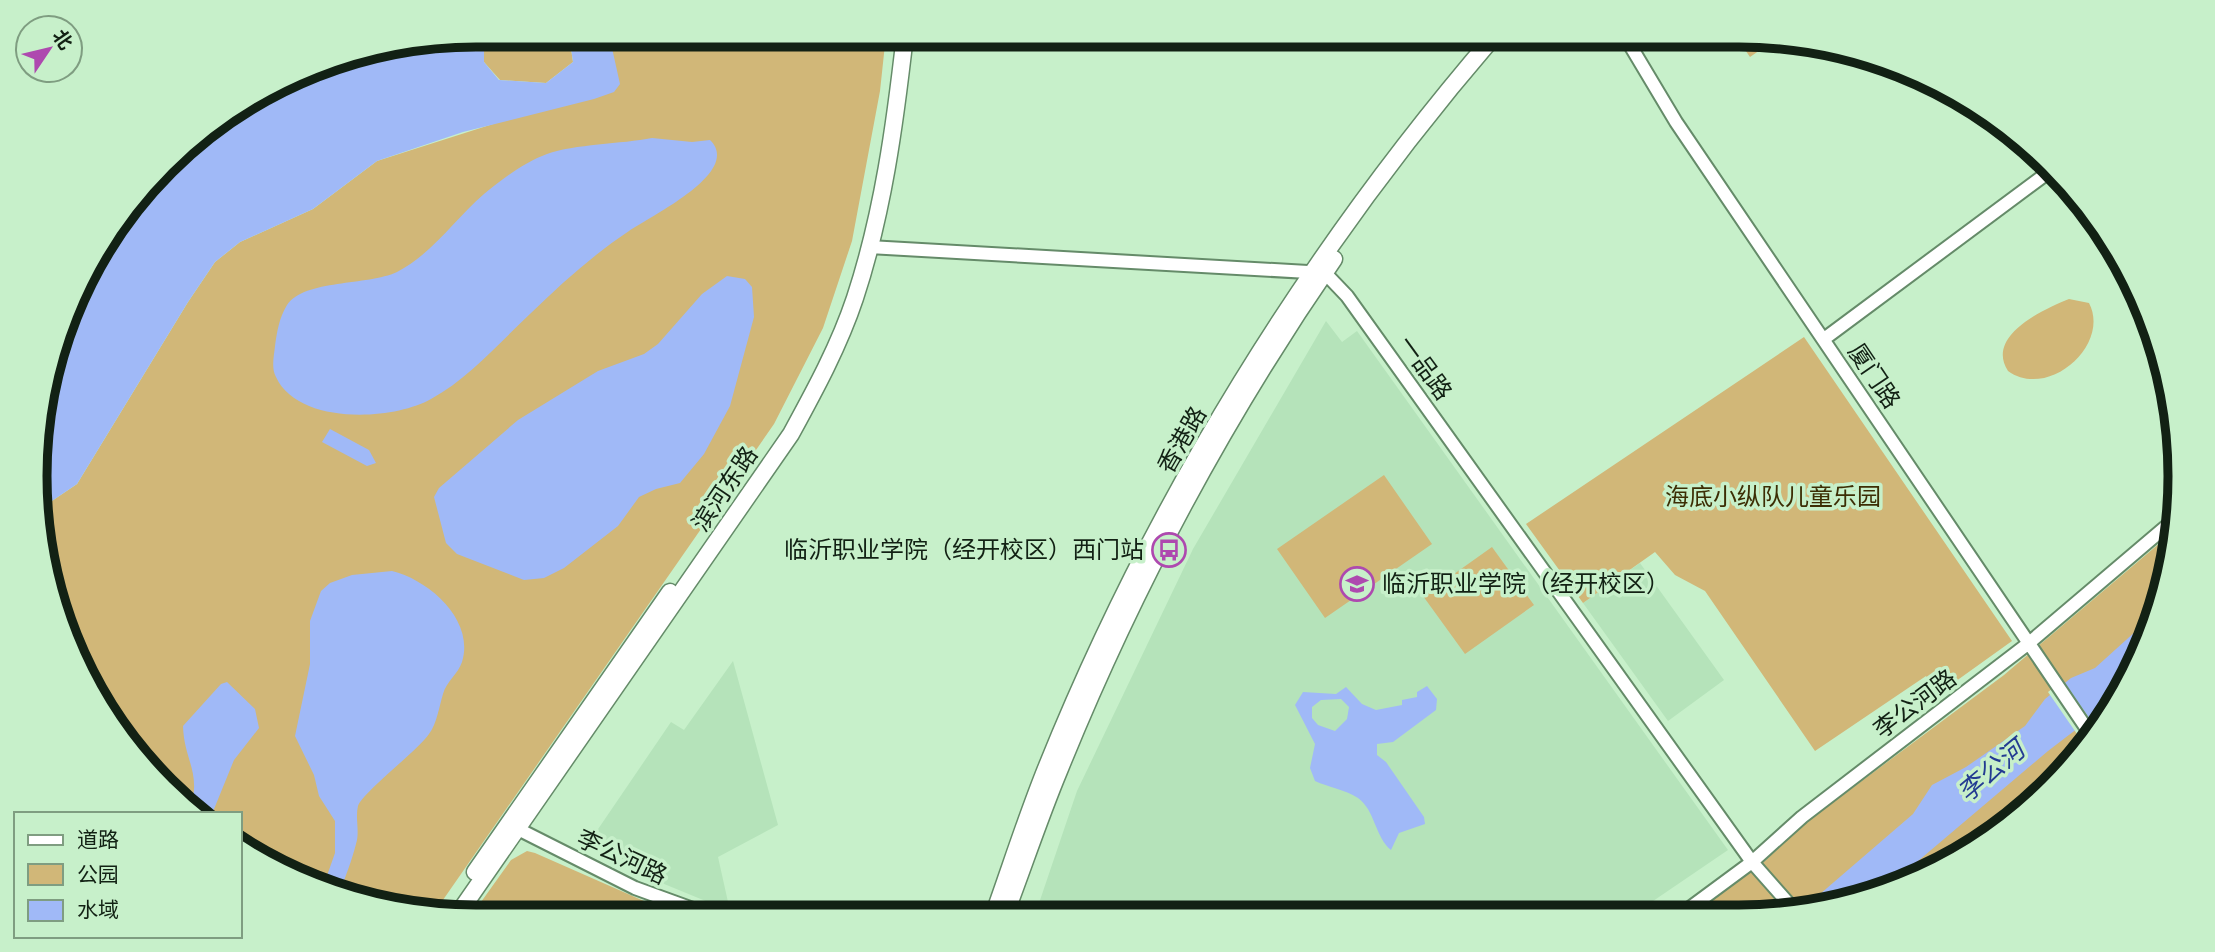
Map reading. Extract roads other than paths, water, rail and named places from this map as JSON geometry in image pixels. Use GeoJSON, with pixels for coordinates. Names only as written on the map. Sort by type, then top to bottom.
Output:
{"type":"FeatureCollection","features":[{"type":"Feature","properties":{"kind":"main road","name":"滨河东路"},"geometry":{"type":"LineString","coordinates":[[452,904],[783,430],[819,361],[847,292],[873,193],[894,47]]}},
{"type":"Feature","properties":{"kind":"main road","name":"滨河东路"},"geometry":{"type":"LineString","coordinates":[[465,905],[791,434],[833,354],[855,299],[882,196],[903,47]]}},
{"type":"Feature","properties":{"kind":"main road","name":"香港路"},"geometry":{"type":"LineString","coordinates":[[997,905],[1046,766],[1118,608],[1190,470],[1377,179],[1485,47]]}},
{"type":"Feature","properties":{"kind":"main road","name":"香港路"},"geometry":{"type":"LineString","coordinates":[[1010,905],[1059,771],[1133,606],[1318,272],[1497,47]]}},
{"type":"Feature","properties":{"kind":"street","name":"厦门路"},"geometry":{"type":"LineString","coordinates":[[1631,47],[1676,122],[2086,727]]}},
{"type":"Feature","properties":{"kind":"street"},"geometry":{"type":"LineString","coordinates":[[1825,339],[2044,175]]}},
{"type":"Feature","properties":{"kind":"street"},"geometry":{"type":"LineString","coordinates":[[869,247],[1318,272]]}},
{"type":"Feature","properties":{"kind":"street","name":"一品路"},"geometry":{"type":"LineString","coordinates":[[1318,272],[1347,296],[1752,862],[1788,902]]}},
{"type":"Feature","properties":{"kind":"street","name":"李公河路"},"geometry":{"type":"LineString","coordinates":[[1695,905],[1752,862],[1802,817],[2029,643],[2164,528]]}},
{"type":"Feature","properties":{"kind":"street","name":"李公河路"},"geometry":{"type":"LineString","coordinates":[[518,829],[635,888],[682,905]]}},
{"type":"Feature","properties":{"kind":"water"},"geometry":{"type":"Polygon","coordinates":[[[484,47],[484,62],[499,80],[546,83],[573,62],[571,47],[611,47],[620,84],[614,92],[463,132],[377,161],[313,209],[240,242],[215,262],[77,484],[48,504],[48,448],[55,392],[80,312],[91,286],[136,215],[173,173],[215,136],[286,91],[338,70],[392,55],[448,48],[484,47]]]}},
{"type":"Feature","properties":{"kind":"water"},"geometry":{"type":"Polygon","coordinates":[[[652,138],[692,142],[710,140],[717,152],[714,166],[690,192],[616,240],[578,270],[484,359],[431,399],[393,412],[347,414],[324,411],[304,404],[287,393],[276,377],[273,362],[279,325],[287,305],[296,297],[322,287],[384,276],[410,265],[491,188],[539,157],[571,148],[652,138]]]}},
{"type":"Feature","properties":{"kind":"water"},"geometry":{"type":"Polygon","coordinates":[[[727,276],[745,279],[752,287],[754,317],[730,406],[704,454],[680,483],[639,497],[618,526],[564,568],[544,578],[524,580],[457,554],[446,543],[434,497],[439,488],[518,420],[598,371],[644,354],[658,344],[702,294],[727,276]]]}},
{"type":"Feature","properties":{"kind":"water"},"geometry":{"type":"Polygon","coordinates":[[[330,429],[369,450],[376,463],[367,466],[322,442],[330,429]]]}},
{"type":"Feature","properties":{"kind":"water"},"geometry":{"type":"Polygon","coordinates":[[[392,571],[420,583],[446,604],[462,631],[464,646],[462,662],[445,690],[432,730],[358,806],[357,839],[343,883],[326,878],[335,853],[335,821],[319,796],[314,775],[295,736],[310,664],[310,621],[321,591],[330,583],[352,575],[392,571]]]}},
{"type":"Feature","properties":{"kind":"water","name":"李公河"},"geometry":{"type":"Polygon","coordinates":[[[2140,628],[2124,666],[2093,716],[2048,751],[1907,870],[1877,882],[1815,898],[1913,814],[1932,785],[1966,767],[2025,726],[2045,699],[2071,678],[2095,668],[2140,628]]]}},
{"type":"Feature","properties":{"kind":"water"},"geometry":{"type":"Polygon","coordinates":[[[227,682],[255,709],[259,728],[234,760],[213,812],[210,812],[193,798],[193,776],[183,726],[221,684],[227,682]]]}},
{"type":"Feature","properties":{"kind":"water"},"geometry":{"type":"Polygon","coordinates":[[[1427,686],[1437,699],[1436,710],[1393,742],[1377,744],[1377,755],[1386,762],[1424,817],[1425,824],[1399,833],[1391,850],[1381,838],[1364,803],[1348,793],[1315,781],[1310,768],[1315,744],[1295,705],[1303,692],[1336,694],[1346,687],[1362,704],[1376,710],[1402,705],[1402,700],[1417,697],[1417,692],[1427,686]],[[1341,699],[1321,700],[1312,707],[1312,718],[1318,725],[1335,731],[1347,719],[1349,707],[1341,699]]]}},
{"type":"Feature","properties":{"kind":"place","name":"临沂职业学院（经开校区）西门站"},"geometry":{"type":"Point","coordinates":[1169,550]}},
{"type":"Feature","properties":{"kind":"place","name":"临沂职业学院（经开校区）"},"geometry":{"type":"Point","coordinates":[1357,584]}},
{"type":"Feature","properties":{"kind":"park label","name":"海底小纵队儿童乐园"},"geometry":{"type":"Point","coordinates":[1773,497]}}]}
